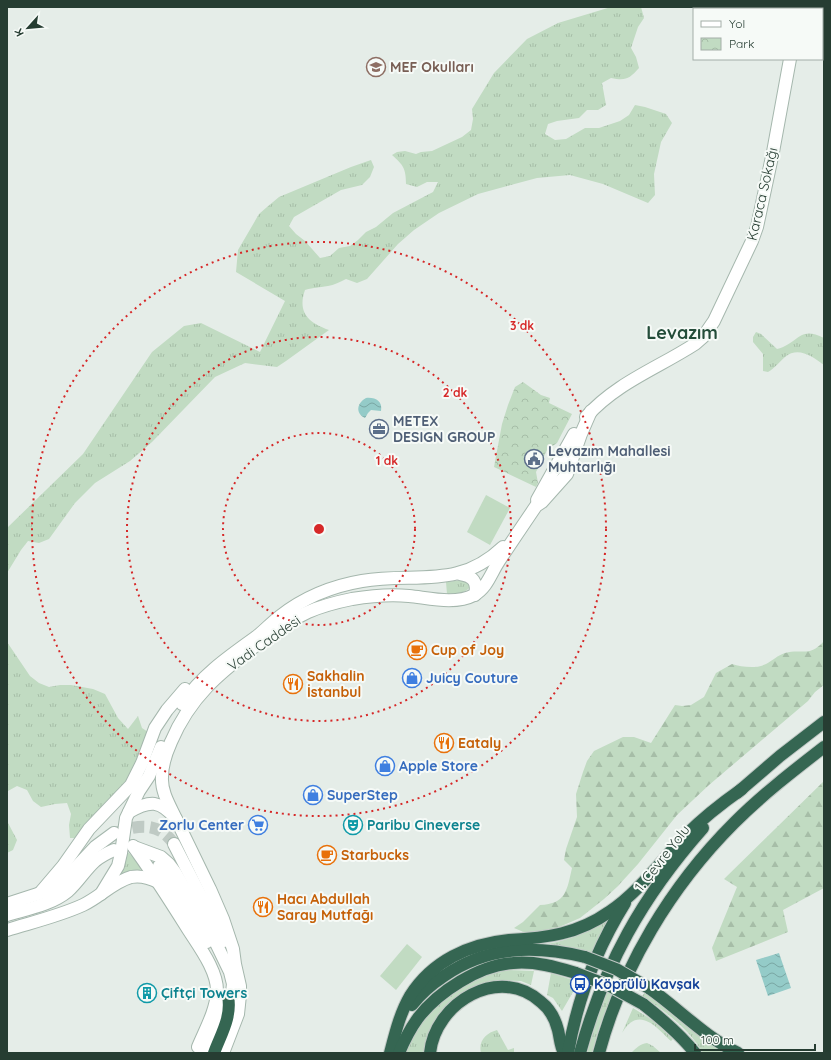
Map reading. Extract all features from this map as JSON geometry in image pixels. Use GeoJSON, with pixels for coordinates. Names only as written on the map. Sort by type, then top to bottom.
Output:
{"type":"FeatureCollection","features":[{"type":"Feature","properties":{"kind":"highway","name":"1. Çevre Yolu"},"geometry":{"type":"LineString","coordinates":[[580,1053],[590,1017],[606,975],[632,925],[663,877],[692,842],[742,789],[780,756],[824,722]]}},
{"type":"Feature","properties":{"kind":"highway"},"geometry":{"type":"LineString","coordinates":[[599,1053],[605,1029],[630,970],[669,901],[702,859],[733,824],[771,789],[824,746]]}},
{"type":"Feature","properties":{"kind":"highway"},"geometry":{"type":"LineString","coordinates":[[390,1053],[403,1011],[412,993],[422,980],[448,958],[468,948],[486,943],[550,937],[567,933],[597,920],[631,894],[713,810],[742,789]]}},
{"type":"Feature","properties":{"kind":"highway"},"geometry":{"type":"LineString","coordinates":[[568,1053],[585,986],[604,943],[631,894]]}},
{"type":"Feature","properties":{"kind":"highway"},"geometry":{"type":"LineString","coordinates":[[396,1032],[415,1002],[433,983],[450,972],[479,957],[497,952],[526,950],[561,952],[584,957],[616,969],[650,988],[704,1032],[722,1045],[738,1053]]}},
{"type":"Feature","properties":{"kind":"highway"},"geometry":{"type":"LineString","coordinates":[[399,1053],[412,1026],[427,1008],[454,985],[497,965],[513,963],[546,965],[576,973],[617,989],[643,1004],[674,1029],[695,1053]]}},
{"type":"Feature","properties":{"kind":"highway"},"geometry":{"type":"LineString","coordinates":[[430,1053],[433,1037],[438,1027],[458,1004],[479,991],[489,987],[500,986],[515,987],[526,992],[536,997],[551,1011],[558,1029],[561,1048],[564,1053]]}},
{"type":"Feature","properties":{"kind":"highway"},"geometry":{"type":"LineString","coordinates":[[214,1053],[229,1014],[230,1006],[228,996]]}},
{"type":"Feature","properties":{"kind":"main road","name":"Karaca Sokağı"},"geometry":{"type":"LineString","coordinates":[[515,537],[536,506],[538,498],[558,475],[567,474],[565,463],[591,411],[623,385],[694,344],[703,337],[714,321],[752,242],[757,227],[773,152],[790,60]]}},
{"type":"Feature","properties":{"kind":"main road"},"geometry":{"type":"LineString","coordinates":[[466,571],[488,560],[515,537]]}},
{"type":"Feature","properties":{"kind":"main road"},"geometry":{"type":"LineString","coordinates":[[475,595],[489,579],[515,537]]}},
{"type":"Feature","properties":{"kind":"main road"},"geometry":{"type":"LineString","coordinates":[[466,571],[478,571],[489,579]]}},
{"type":"Feature","properties":{"kind":"main road"},"geometry":{"type":"LineString","coordinates":[[466,571],[466,575],[475,582],[475,595]]}},
{"type":"Feature","properties":{"kind":"main road","name":"Vadi Caddesi"},"geometry":{"type":"LineString","coordinates":[[207,673],[261,633],[280,616],[319,593],[362,581],[376,579],[430,578],[466,571]]}},
{"type":"Feature","properties":{"kind":"main road","name":"Vadi Caddesi"},"geometry":{"type":"LineString","coordinates":[[235,964],[233,949],[223,919],[202,871],[165,796],[162,776],[167,751],[188,708],[222,672],[250,650],[293,620],[309,612],[351,600],[386,596],[408,596],[445,600],[466,598],[475,595]]}},
{"type":"Feature","properties":{"kind":"main road"},"geometry":{"type":"LineString","coordinates":[[101,894],[118,866],[120,832],[139,791],[149,776],[174,716],[192,690],[207,673]]}},
{"type":"Feature","properties":{"kind":"main road"},"geometry":{"type":"LineString","coordinates":[[40,893],[63,866],[89,829],[133,781],[142,763],[155,728],[167,710],[190,684],[207,673]]}},
{"type":"Feature","properties":{"kind":"main road"},"geometry":{"type":"LineString","coordinates":[[129,812],[145,804],[158,804],[164,806],[176,819]]}},
{"type":"Feature","properties":{"kind":"main road"},"geometry":{"type":"LineString","coordinates":[[7,904],[40,893],[60,884],[95,847],[120,832]]}},
{"type":"Feature","properties":{"kind":"main road"},"geometry":{"type":"LineString","coordinates":[[120,832],[134,847],[158,882],[202,951],[212,971],[216,984],[214,1008],[196,1053]]}},
{"type":"Feature","properties":{"kind":"main road"},"geometry":{"type":"LineString","coordinates":[[174,844],[235,964],[240,986],[239,1007],[238,1014],[223,1053]]}},
{"type":"Feature","properties":{"kind":"main road"},"geometry":{"type":"LineString","coordinates":[[134,847],[161,857],[170,864],[230,972],[233,984],[232,992],[228,996],[204,1053]]}},
{"type":"Feature","properties":{"kind":"main road"},"geometry":{"type":"LineString","coordinates":[[7,915],[44,903],[61,895],[75,885],[95,861],[104,854],[114,850]]}},
{"type":"Feature","properties":{"kind":"main road"},"geometry":{"type":"LineString","coordinates":[[159,866],[224,973],[227,983],[228,996]]}},
{"type":"Feature","properties":{"kind":"main road"},"geometry":{"type":"LineString","coordinates":[[7,930],[84,905],[124,880],[132,877],[150,878],[158,882]]}},
{"type":"Feature","properties":{"kind":"green space"},"geometry":{"type":"Polygon","coordinates":[[[611,7],[641,7],[644,18],[638,27],[631,48],[636,57],[639,68],[633,75],[627,78],[611,78],[602,83],[606,105],[598,110],[587,110],[579,118],[557,121],[548,124],[545,134],[555,140],[566,139],[585,128],[599,128],[620,121],[629,115],[635,105],[666,114],[672,123],[661,142],[654,174],[655,195],[648,203],[603,184],[570,175],[537,178],[478,194],[439,213],[414,230],[398,244],[367,279],[357,283],[346,279],[330,286],[305,290],[303,305],[306,316],[316,324],[329,330],[277,367],[245,363],[215,377],[152,442],[130,461],[95,483],[75,503],[49,539],[39,543],[28,541],[7,573],[7,528],[83,454],[152,352],[184,326],[201,323],[260,352],[285,301],[236,272],[238,250],[259,214],[279,197],[371,160],[374,167],[370,177],[362,185],[341,190],[294,217],[289,226],[320,258],[330,256],[339,248],[350,246],[366,232],[376,227],[393,213],[433,192],[438,182],[427,182],[417,187],[406,184],[403,167],[392,155],[397,152],[405,151],[416,154],[432,151],[462,137],[471,130],[473,119],[472,109],[494,73],[527,39],[558,23],[611,7]]]}},
{"type":"Feature","properties":{"kind":"green space"},"geometry":{"type":"Polygon","coordinates":[[[756,332],[761,334],[777,349],[804,334],[816,334],[824,338],[824,365],[815,358],[800,352],[795,352],[785,357],[768,372],[763,371],[763,354],[753,342],[753,337],[756,332]]]}},
{"type":"Feature","properties":{"kind":"green space"},"geometry":{"type":"Polygon","coordinates":[[[523,382],[541,395],[550,398],[549,403],[572,414],[557,443],[547,450],[536,472],[538,483],[536,487],[494,467],[502,424],[508,405],[515,387],[523,382]]]}},
{"type":"Feature","properties":{"kind":"green space"},"geometry":{"type":"Polygon","coordinates":[[[486,495],[510,508],[490,545],[467,532],[486,495]]]}},
{"type":"Feature","properties":{"kind":"green space"},"geometry":{"type":"Polygon","coordinates":[[[468,581],[470,587],[463,592],[447,594],[446,582],[468,581]]]}},
{"type":"Feature","properties":{"kind":"green space"},"geometry":{"type":"Polygon","coordinates":[[[824,641],[824,685],[815,692],[808,701],[709,785],[677,815],[638,864],[617,887],[580,918],[557,928],[526,933],[514,928],[523,922],[540,905],[549,904],[560,899],[567,889],[572,868],[564,860],[566,849],[577,817],[576,794],[587,761],[594,751],[623,737],[634,737],[651,743],[675,705],[691,705],[704,697],[716,673],[732,664],[749,667],[762,666],[785,653],[810,651],[824,641]]]}},
{"type":"Feature","properties":{"kind":"green space"},"geometry":{"type":"Polygon","coordinates":[[[7,642],[30,676],[39,683],[49,687],[71,685],[93,689],[105,694],[118,718],[128,729],[138,716],[142,728],[148,732],[131,780],[75,838],[70,838],[69,825],[71,814],[67,803],[41,807],[33,801],[27,790],[17,786],[7,793],[7,642]]]}},
{"type":"Feature","properties":{"kind":"green space"},"geometry":{"type":"Polygon","coordinates":[[[824,781],[824,888],[783,910],[788,932],[716,961],[712,948],[737,887],[724,879],[824,781]]]}},
{"type":"Feature","properties":{"kind":"green space"},"geometry":{"type":"Polygon","coordinates":[[[7,821],[17,840],[13,850],[7,853],[7,821]]]}},
{"type":"Feature","properties":{"kind":"green space"},"geometry":{"type":"Polygon","coordinates":[[[127,852],[142,868],[140,870],[135,870],[121,875],[120,873],[127,852]]]}},
{"type":"Feature","properties":{"kind":"green space"},"geometry":{"type":"Polygon","coordinates":[[[613,915],[595,953],[547,944],[566,940],[582,934],[613,915]]]}},
{"type":"Feature","properties":{"kind":"green space"},"geometry":{"type":"Polygon","coordinates":[[[407,944],[422,957],[396,990],[380,976],[407,944]]]}},
{"type":"Feature","properties":{"kind":"green space"},"geometry":{"type":"Polygon","coordinates":[[[505,970],[534,971],[531,985],[521,981],[500,980],[488,983],[460,999],[428,1053],[405,1053],[413,1034],[438,1001],[484,974],[505,970]]]}},
{"type":"Feature","properties":{"kind":"green space"},"geometry":{"type":"Polygon","coordinates":[[[551,973],[579,982],[575,992],[573,992],[562,1011],[553,998],[547,995],[551,973]]]}},
{"type":"Feature","properties":{"kind":"green space"},"geometry":{"type":"Polygon","coordinates":[[[646,991],[727,1053],[703,1053],[691,1036],[676,1021],[642,996],[646,991]]]}},
{"type":"Feature","properties":{"kind":"green space"},"geometry":{"type":"Polygon","coordinates":[[[607,992],[612,995],[600,1025],[592,1053],[587,1053],[596,1022],[607,992]]]}},
{"type":"Feature","properties":{"kind":"green space"},"geometry":{"type":"Polygon","coordinates":[[[633,1008],[654,1021],[673,1039],[671,1041],[658,1028],[641,1019],[630,1023],[622,1033],[633,1008]]]}},
{"type":"Feature","properties":{"kind":"green space"},"geometry":{"type":"Polygon","coordinates":[[[497,1030],[508,1050],[514,1048],[514,1053],[481,1053],[480,1049],[482,1041],[486,1035],[497,1030]]]}},
{"type":"Feature","properties":{"kind":"green space"},"geometry":{"type":"Polygon","coordinates":[[[647,1043],[661,1053],[631,1053],[640,1045],[647,1043]]]}},
{"type":"Feature","properties":{"kind":"water"},"geometry":{"type":"Polygon","coordinates":[[[366,398],[378,400],[381,405],[381,411],[371,410],[365,418],[362,416],[358,408],[366,398]]]}},
{"type":"Feature","properties":{"kind":"water"},"geometry":{"type":"Polygon","coordinates":[[[779,953],[791,988],[768,996],[756,960],[779,953]]]}},
{"type":"Feature","properties":{"kind":"tunnel"},"geometry":{"type":"LineString","coordinates":[[115,833],[132,828],[154,828],[161,831],[174,844]]}},
{"type":"Feature","properties":{"kind":"place","name":"MEF Okulları"},"geometry":{"type":"Point","coordinates":[376,67]}},
{"type":"Feature","properties":{"kind":"place","name":"METEX DESIGN GROUP"},"geometry":{"type":"Point","coordinates":[379,429]}},
{"type":"Feature","properties":{"kind":"place","name":"Levazım Mahallesi Muhtarlığı"},"geometry":{"type":"Point","coordinates":[534,459]}},
{"type":"Feature","properties":{"kind":"place","name":"Cup of Joy"},"geometry":{"type":"Point","coordinates":[417,650]}},
{"type":"Feature","properties":{"kind":"place","name":"Juicy Couture"},"geometry":{"type":"Point","coordinates":[412,678]}},
{"type":"Feature","properties":{"kind":"place","name":"Sakhalin İstanbul"},"geometry":{"type":"Point","coordinates":[293,684]}},
{"type":"Feature","properties":{"kind":"place","name":"Eataly"},"geometry":{"type":"Point","coordinates":[444,743]}},
{"type":"Feature","properties":{"kind":"place","name":"Apple Store"},"geometry":{"type":"Point","coordinates":[385,766]}},
{"type":"Feature","properties":{"kind":"place","name":"SuperStep"},"geometry":{"type":"Point","coordinates":[313,795]}},
{"type":"Feature","properties":{"kind":"place","name":"Zorlu Center"},"geometry":{"type":"Point","coordinates":[258,825]}},
{"type":"Feature","properties":{"kind":"place","name":"Paribu Cineverse"},"geometry":{"type":"Point","coordinates":[353,825]}},
{"type":"Feature","properties":{"kind":"place","name":"Starbucks"},"geometry":{"type":"Point","coordinates":[327,855]}},
{"type":"Feature","properties":{"kind":"place","name":"Hacı Abdullah Saray Mutfağı"},"geometry":{"type":"Point","coordinates":[263,907]}},
{"type":"Feature","properties":{"kind":"place","name":"Köprülü Kavşak"},"geometry":{"type":"Point","coordinates":[580,984]}},
{"type":"Feature","properties":{"kind":"place","name":"Çiftçi Towers"},"geometry":{"type":"Point","coordinates":[147,993]}},
{"type":"Feature","properties":{"kind":"district","name":"Levazım"},"geometry":{"type":"Point","coordinates":[682,332]}}]}
